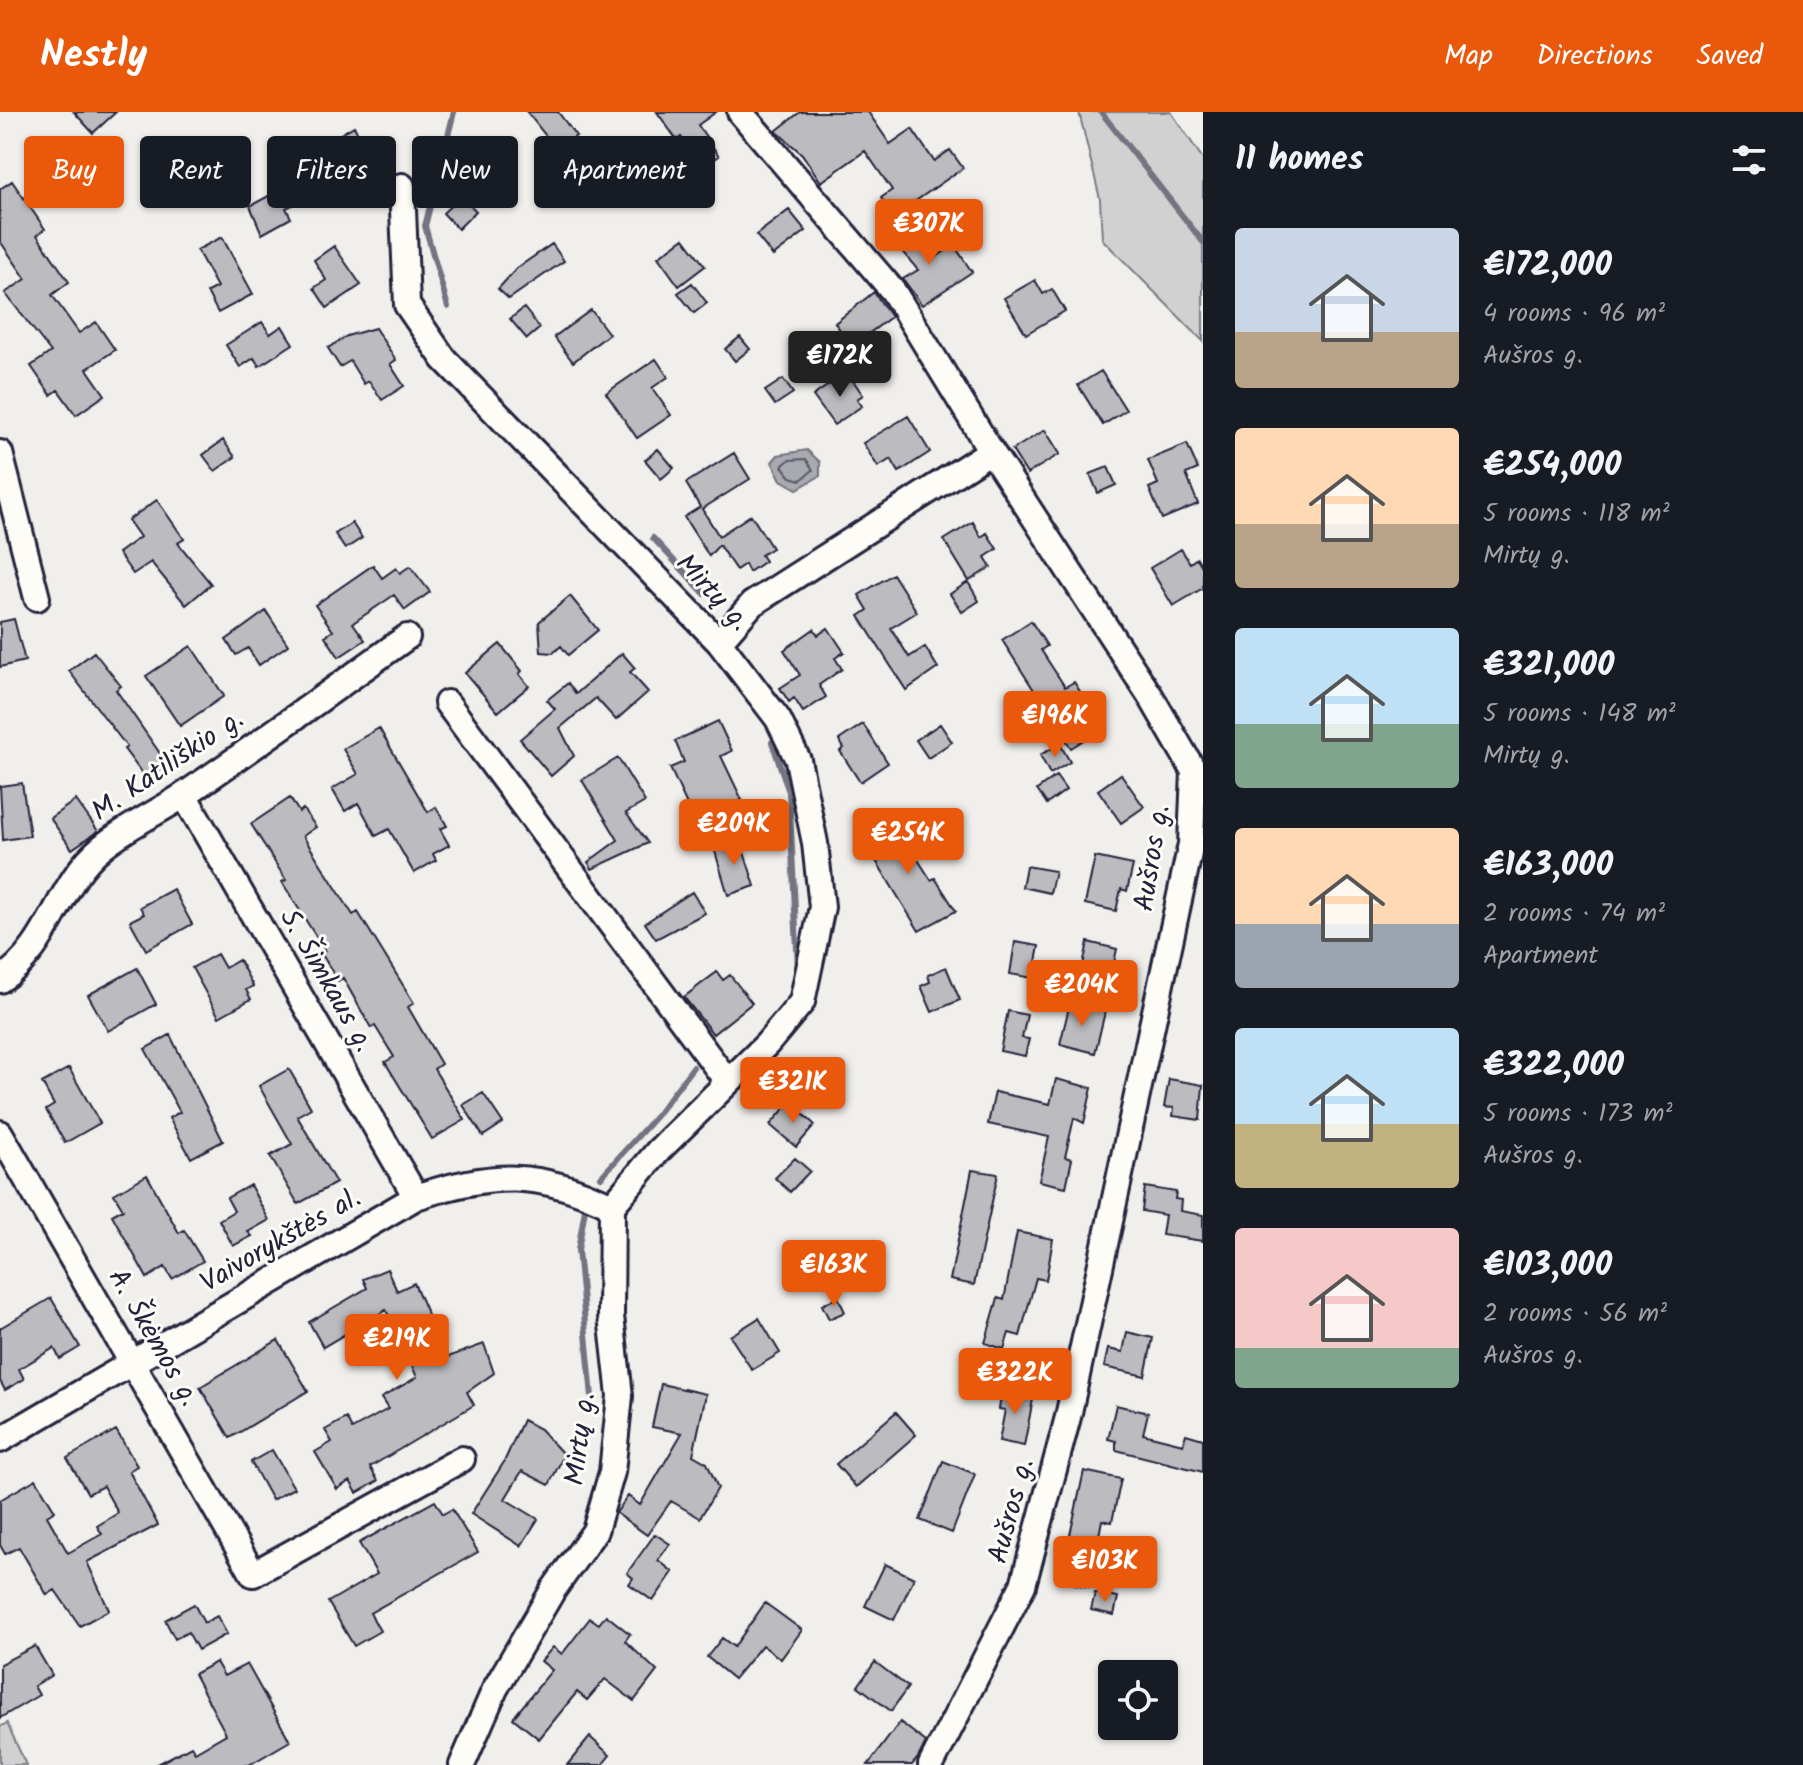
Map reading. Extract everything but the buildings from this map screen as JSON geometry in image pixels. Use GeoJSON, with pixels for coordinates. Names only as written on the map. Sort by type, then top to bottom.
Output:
{"type":"FeatureCollection","features":[{"type":"Feature","properties":{"kind":"street","name":"Aušros g."},"geometry":{"type":"LineString","coordinates":[[740,112],[893,291],[991,451],[1151,697],[1194,771],[1191,844],[1068,1417],[1023,1585],[931,1765]]}},
{"type":"Feature","properties":{"kind":"street","name":"Mirtų g."},"geometry":{"type":"LineString","coordinates":[[402,186],[407,305],[444,359],[719,642],[778,719],[798,760],[815,843],[822,907],[802,1002],[767,1044],[659,1150],[612,1206],[611,1316],[620,1396],[612,1472],[595,1531],[553,1590],[495,1689],[462,1765]]}},
{"type":"Feature","properties":{"kind":"street"},"geometry":{"type":"LineString","coordinates":[[719,642],[752,604],[991,451]]}},
{"type":"Feature","properties":{"kind":"street"},"geometry":{"type":"LineString","coordinates":[[1,460],[37,598]]}},
{"type":"Feature","properties":{"kind":"street","name":"M. Katiliškio g."},"geometry":{"type":"LineString","coordinates":[[0,980],[21,966],[50,926],[72,882],[100,848],[184,795],[407,637]]}},
{"type":"Feature","properties":{"kind":"street"},"geometry":{"type":"LineString","coordinates":[[447,703],[727,1081]]}},
{"type":"Feature","properties":{"kind":"street","name":"S. Šimkaus g."},"geometry":{"type":"LineString","coordinates":[[184,795],[416,1197]]}},
{"type":"Feature","properties":{"kind":"street","name":"A. Škėmos g."},"geometry":{"type":"LineString","coordinates":[[0,1133],[253,1574],[462,1459]]}},
{"type":"Feature","properties":{"kind":"street","name":"Vaivorykštės al."},"geometry":{"type":"LineString","coordinates":[[0,1440],[416,1197],[493,1177],[570,1185],[612,1206]]}},
{"type":"Feature","properties":{"kind":"shaded area"},"geometry":{"type":"Polygon","coordinates":[[[1079,112],[1171,112],[1203,159],[1203,341],[1102,239],[1100,199],[1079,112]]]}},
{"type":"Feature","properties":{"kind":"shaded area"},"geometry":{"type":"Polygon","coordinates":[[[7,1723],[26,1765],[0,1765],[0,1727],[7,1723]]]}},
{"type":"Feature","properties":{"kind":"water"},"geometry":{"type":"Polygon","coordinates":[[[807,450],[820,462],[820,476],[797,489],[781,480],[772,462],[778,455],[807,450]]]}},
{"type":"Feature","properties":{"kind":"waterway"},"geometry":{"type":"LineString","coordinates":[[448,307],[425,226],[454,112]]}},
{"type":"Feature","properties":{"kind":"waterway"},"geometry":{"type":"LineString","coordinates":[[1101,112],[1203,242]]}},
{"type":"Feature","properties":{"kind":"waterway"},"geometry":{"type":"LineString","coordinates":[[653,538],[705,594]]}},
{"type":"Feature","properties":{"kind":"waterway"},"geometry":{"type":"LineString","coordinates":[[772,742],[789,792],[798,968]]}},
{"type":"Feature","properties":{"kind":"waterway"},"geometry":{"type":"LineString","coordinates":[[601,1177],[656,1116],[693,1067]]}},
{"type":"Feature","properties":{"kind":"waterway"},"geometry":{"type":"LineString","coordinates":[[585,1209],[578,1250],[592,1397]]}}]}
